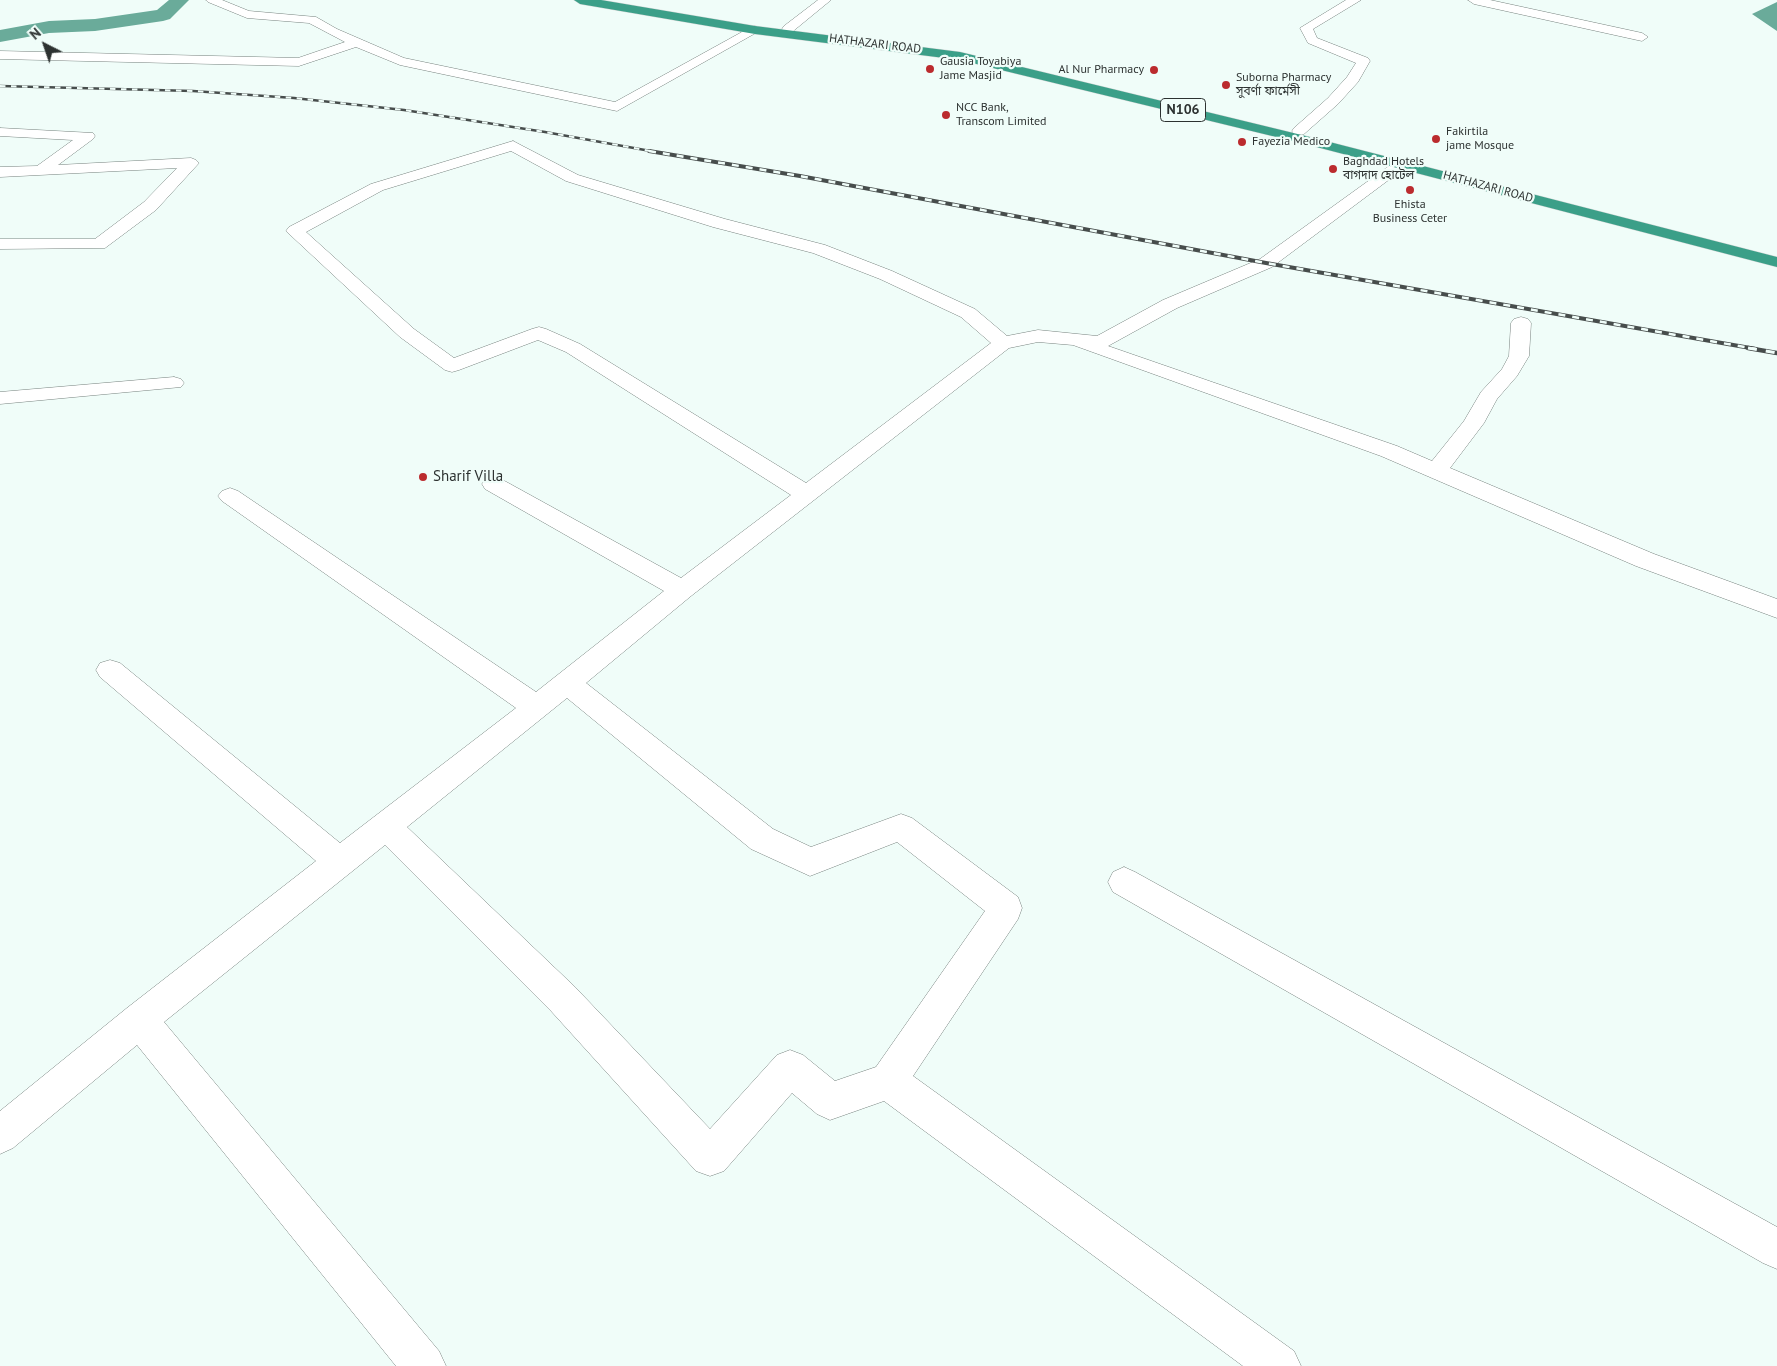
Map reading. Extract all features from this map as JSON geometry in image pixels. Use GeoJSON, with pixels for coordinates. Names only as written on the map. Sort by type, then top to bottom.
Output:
{"type":"FeatureCollection","features":[{"type":"Feature","properties":{"kind":"highway","name":"HATHAZARI ROAD"},"geometry":{"type":"LineString","coordinates":[[580,0],[755,30],[900,46],[960,56],[1401,164],[1777,262]]}},
{"type":"Feature","properties":{"kind":"highway","name":"HATHAZARI ROAD"},"geometry":{"type":"LineString","coordinates":[[619,0],[788,29],[920,43],[984,54],[1777,250]]}},
{"type":"Feature","properties":{"kind":"street"},"geometry":{"type":"LineString","coordinates":[[212,0],[247,14],[312,20],[400,61],[617,107],[755,30]]}},
{"type":"Feature","properties":{"kind":"street"},"geometry":{"type":"LineString","coordinates":[[788,29],[825,0]]}},
{"type":"Feature","properties":{"kind":"street"},"geometry":{"type":"LineString","coordinates":[[1299,131],[1333,101],[1353,79],[1363,61],[1312,40],[1306,28],[1355,0]]}},
{"type":"Feature","properties":{"kind":"street"},"geometry":{"type":"LineString","coordinates":[[1474,0],[1642,37]]}},
{"type":"Feature","properties":{"kind":"street"},"geometry":{"type":"LineString","coordinates":[[0,55],[299,62],[357,42]]}},
{"type":"Feature","properties":{"kind":"street"},"geometry":{"type":"LineString","coordinates":[[0,132],[88,136],[43,168]]}},
{"type":"Feature","properties":{"kind":"street"},"geometry":{"type":"LineString","coordinates":[[808,495],[573,348],[539,333],[452,366],[407,334],[295,231],[377,187],[513,146],[572,178],[719,223],[819,249],[886,275],[968,313],[1003,342]]}},
{"type":"Feature","properties":{"kind":"street"},"geometry":{"type":"LineString","coordinates":[[0,172],[43,168],[191,163],[150,206],[99,244],[0,244]]}},
{"type":"Feature","properties":{"kind":"street"},"geometry":{"type":"LineString","coordinates":[[0,1135],[139,1020],[567,683],[682,590],[808,495],[1003,342],[1038,336],[1100,342],[1170,304],[1266,263],[1401,164]]}},
{"type":"Feature","properties":{"kind":"street"},"geometry":{"type":"LineString","coordinates":[[1436,471],[1473,423],[1488,396],[1510,372],[1519,356],[1521,323]]}},
{"type":"Feature","properties":{"kind":"street"},"geometry":{"type":"LineString","coordinates":[[1070,340],[1389,451],[1646,560],[1777,610]]}},
{"type":"Feature","properties":{"kind":"street"},"geometry":{"type":"LineString","coordinates":[[0,398],[174,383]]}},
{"type":"Feature","properties":{"kind":"street"},"geometry":{"type":"LineString","coordinates":[[493,484],[682,590]]}},
{"type":"Feature","properties":{"kind":"street"},"geometry":{"type":"LineString","coordinates":[[230,496],[536,707]]}},
{"type":"Feature","properties":{"kind":"street"},"geometry":{"type":"LineString","coordinates":[[1750,600],[1777,599]]}},
{"type":"Feature","properties":{"kind":"street"},"geometry":{"type":"LineString","coordinates":[[110,670],[340,862]]}},
{"type":"Feature","properties":{"kind":"street"},"geometry":{"type":"LineString","coordinates":[[385,825],[563,999],[710,1157],[790,1068],[830,1100],[888,1081],[1006,908],[901,827],[810,862],[762,839],[567,683]]}},
{"type":"Feature","properties":{"kind":"street"},"geometry":{"type":"LineString","coordinates":[[1124,882],[1777,1249]]}},
{"type":"Feature","properties":{"kind":"street"},"geometry":{"type":"LineString","coordinates":[[139,1020],[424,1366]]}},
{"type":"Feature","properties":{"kind":"street"},"geometry":{"type":"LineString","coordinates":[[888,1081],[1280,1366]]}},
{"type":"Feature","properties":{"kind":"shaded area"},"geometry":{"type":"Polygon","coordinates":[[[1777,2],[1777,31],[1752,14],[1777,2]]]}},
{"type":"Feature","properties":{"kind":"waterway"},"geometry":{"type":"LineString","coordinates":[[0,36],[49,27],[95,25],[163,15],[180,0]]}},
{"type":"Feature","properties":{"kind":"railway"},"geometry":{"type":"LineString","coordinates":[[0,86],[193,91],[294,98],[404,110],[656,152]]}},
{"type":"Feature","properties":{"kind":"railway"},"geometry":{"type":"LineString","coordinates":[[649,151],[800,176],[1266,263],[1756,349]]}},
{"type":"Feature","properties":{"kind":"railway"},"geometry":{"type":"LineString","coordinates":[[1748,348],[1777,353]]}},
{"type":"Feature","properties":{"kind":"place","name":"Gausia Toyabiya Jame Masjid"},"geometry":{"type":"Point","coordinates":[930,69]}},
{"type":"Feature","properties":{"kind":"place","name":"Al Nur Pharmacy"},"geometry":{"type":"Point","coordinates":[1154,70]}},
{"type":"Feature","properties":{"kind":"place","name":"Suborna Pharmacy সুবর্ণা ফার্মেসী"},"geometry":{"type":"Point","coordinates":[1226,85]}},
{"type":"Feature","properties":{"kind":"place","name":"NCC Bank, Transcom Limited"},"geometry":{"type":"Point","coordinates":[946,115]}},
{"type":"Feature","properties":{"kind":"place","name":"Fakirtila jame Mosque"},"geometry":{"type":"Point","coordinates":[1436,139]}},
{"type":"Feature","properties":{"kind":"place","name":"Fayezia Medico"},"geometry":{"type":"Point","coordinates":[1242,142]}},
{"type":"Feature","properties":{"kind":"place","name":"Baghdad Hotels বাগদাদ হোটেল"},"geometry":{"type":"Point","coordinates":[1333,169]}},
{"type":"Feature","properties":{"kind":"place","name":"Ehista Business Ceter"},"geometry":{"type":"Point","coordinates":[1410,190]}},
{"type":"Feature","properties":{"kind":"place","name":"Sharif Villa"},"geometry":{"type":"Point","coordinates":[423,477]}}]}
